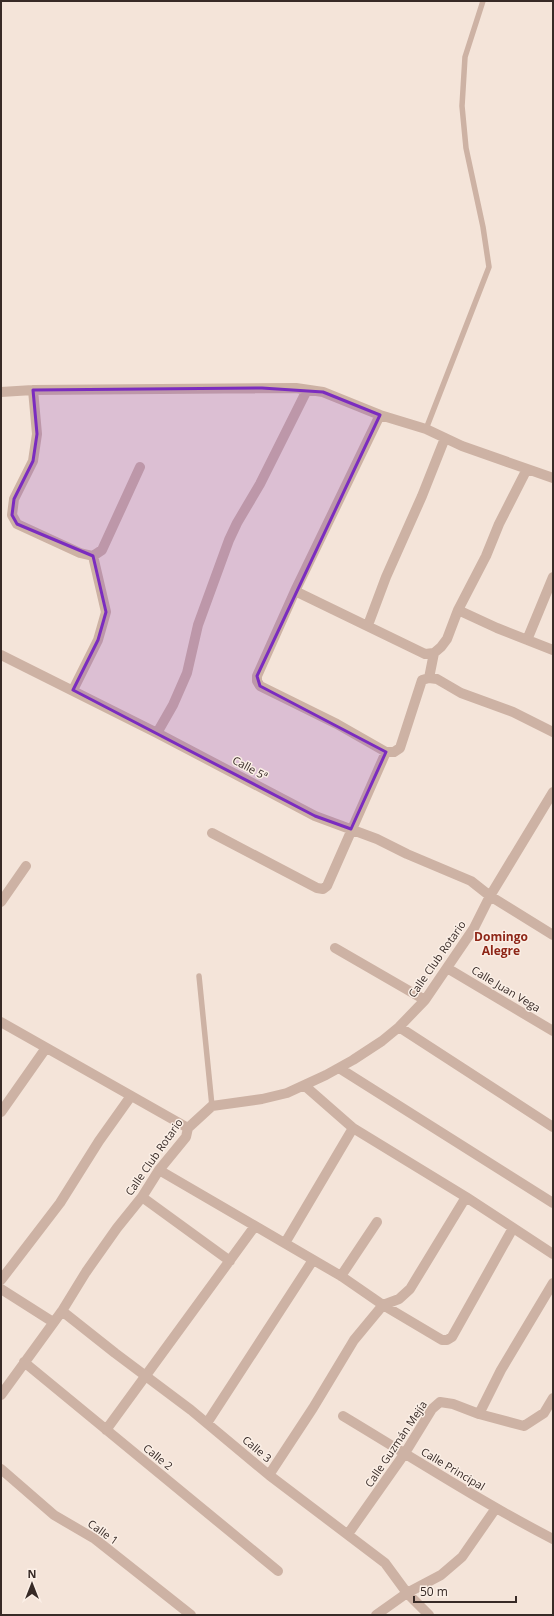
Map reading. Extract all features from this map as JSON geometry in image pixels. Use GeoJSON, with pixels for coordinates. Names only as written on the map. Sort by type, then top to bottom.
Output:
{"type":"FeatureCollection","features":[{"type":"Feature","properties":{"kind":"street"},"geometry":{"type":"LineString","coordinates":[[1,392],[33,390],[262,388],[296,388],[323,392],[380,415],[426,429],[462,446],[553,478]]}},
{"type":"Feature","properties":{"kind":"street"},"geometry":{"type":"LineString","coordinates":[[33,390],[36,434],[33,461],[14,499],[12,515],[17,524],[80,553],[93,556],[102,550],[140,468]]}},
{"type":"Feature","properties":{"kind":"street"},"geometry":{"type":"LineString","coordinates":[[157,733],[173,705],[186,673],[198,625],[229,540],[237,523],[260,484],[307,390]]}},
{"type":"Feature","properties":{"kind":"street"},"geometry":{"type":"LineString","coordinates":[[380,415],[295,592],[257,676],[257,681],[260,686],[337,724],[386,752],[394,752],[400,748],[422,680],[429,678],[436,679],[461,693],[513,712],[553,732]]}},
{"type":"Feature","properties":{"kind":"street"},"geometry":{"type":"LineString","coordinates":[[368,625],[386,577],[422,496],[445,438]]}},
{"type":"Feature","properties":{"kind":"street"},"geometry":{"type":"LineString","coordinates":[[429,678],[434,653],[447,639],[458,610],[486,556],[499,524],[527,469]]}},
{"type":"Feature","properties":{"kind":"street"},"geometry":{"type":"LineString","coordinates":[[72,690],[98,640],[106,612],[93,556]]}},
{"type":"Feature","properties":{"kind":"street"},"geometry":{"type":"LineString","coordinates":[[527,640],[553,576]]}},
{"type":"Feature","properties":{"kind":"street"},"geometry":{"type":"LineString","coordinates":[[295,592],[368,625],[425,654],[434,653]]}},
{"type":"Feature","properties":{"kind":"street"},"geometry":{"type":"LineString","coordinates":[[458,610],[497,628],[553,650]]}},
{"type":"Feature","properties":{"kind":"street","name":"Calle 5ª"},"geometry":{"type":"LineString","coordinates":[[1,655],[157,733],[315,816],[376,839],[471,881],[490,896],[553,935]]}},
{"type":"Feature","properties":{"kind":"street"},"geometry":{"type":"LineString","coordinates":[[212,833],[317,888],[323,888],[327,886],[386,752]]}},
{"type":"Feature","properties":{"kind":"street","name":"Calle Club Rotario"},"geometry":{"type":"LineString","coordinates":[[53,1322],[62,1311],[86,1272],[142,1197],[159,1170],[186,1137],[188,1128],[212,1106],[262,1099],[305,1086],[340,1068],[382,1041],[399,1027],[425,1000],[474,928],[490,896],[553,792]]}},
{"type":"Feature","properties":{"kind":"street"},"geometry":{"type":"LineString","coordinates":[[1,902],[26,866]]}},
{"type":"Feature","properties":{"kind":"street"},"geometry":{"type":"LineString","coordinates":[[335,948],[425,1000]]}},
{"type":"Feature","properties":{"kind":"street","name":"Calle Juan Vega"},"geometry":{"type":"LineString","coordinates":[[447,968],[553,1031]]}},
{"type":"Feature","properties":{"kind":"street"},"geometry":{"type":"LineString","coordinates":[[1,1022],[188,1128]]}},
{"type":"Feature","properties":{"kind":"street"},"geometry":{"type":"LineString","coordinates":[[399,1027],[553,1127]]}},
{"type":"Feature","properties":{"kind":"street"},"geometry":{"type":"LineString","coordinates":[[1,1112],[46,1048]]}},
{"type":"Feature","properties":{"kind":"street"},"geometry":{"type":"LineString","coordinates":[[340,1068],[553,1203]]}},
{"type":"Feature","properties":{"kind":"street"},"geometry":{"type":"LineString","coordinates":[[305,1086],[353,1128],[466,1197],[553,1254]]}},
{"type":"Feature","properties":{"kind":"street"},"geometry":{"type":"LineString","coordinates":[[1,1280],[60,1203],[99,1141],[131,1096]]}},
{"type":"Feature","properties":{"kind":"street"},"geometry":{"type":"LineString","coordinates":[[285,1243],[353,1128]]}},
{"type":"Feature","properties":{"kind":"street"},"geometry":{"type":"LineString","coordinates":[[159,1170],[340,1276],[383,1305],[442,1340],[447,1340],[452,1337],[513,1228]]}},
{"type":"Feature","properties":{"kind":"street"},"geometry":{"type":"LineString","coordinates":[[142,1197],[230,1261]]}},
{"type":"Feature","properties":{"kind":"street"},"geometry":{"type":"LineString","coordinates":[[269,1475],[313,1408],[354,1340],[383,1305],[399,1298],[410,1289],[466,1197]]}},
{"type":"Feature","properties":{"kind":"street"},"geometry":{"type":"LineString","coordinates":[[340,1276],[377,1222]]}},
{"type":"Feature","properties":{"kind":"street"},"geometry":{"type":"LineString","coordinates":[[106,1430],[255,1226]]}},
{"type":"Feature","properties":{"kind":"street"},"geometry":{"type":"LineString","coordinates":[[207,1423],[313,1260]]}},
{"type":"Feature","properties":{"kind":"street"},"geometry":{"type":"LineString","coordinates":[[553,1283],[501,1370],[479,1414],[524,1426],[544,1413],[553,1398]]}},
{"type":"Feature","properties":{"kind":"street"},"geometry":{"type":"LineString","coordinates":[[1,1289],[53,1322],[1,1395]]}},
{"type":"Feature","properties":{"kind":"street","name":"Calle 3"},"geometry":{"type":"LineString","coordinates":[[62,1311],[207,1423],[269,1475],[348,1534],[385,1564],[406,1593],[428,1615]]}},
{"type":"Feature","properties":{"kind":"street","name":"Calle 2"},"geometry":{"type":"LineString","coordinates":[[24,1362],[278,1571]]}},
{"type":"Feature","properties":{"kind":"street","name":"Calle Guzmán Mejía"},"geometry":{"type":"LineString","coordinates":[[348,1534],[405,1453],[432,1409],[440,1402],[453,1404],[479,1414]]}},
{"type":"Feature","properties":{"kind":"street","name":"Calle Principal"},"geometry":{"type":"LineString","coordinates":[[343,1416],[496,1508],[553,1538]]}},
{"type":"Feature","properties":{"kind":"street","name":"Calle 1"},"geometry":{"type":"LineString","coordinates":[[1,1469],[54,1515],[95,1539],[191,1615]]}},
{"type":"Feature","properties":{"kind":"street"},"geometry":{"type":"LineString","coordinates":[[376,1615],[406,1593],[441,1575],[462,1557],[496,1508]]}},
{"type":"Feature","properties":{"kind":"lane"},"geometry":{"type":"LineString","coordinates":[[426,429],[489,267],[483,227],[466,148],[462,106],[465,57],[483,1]]}},
{"type":"Feature","properties":{"kind":"lane"},"geometry":{"type":"LineString","coordinates":[[198,976],[212,1106]]}},
{"type":"Feature","properties":{"kind":"highlighted area"},"geometry":{"type":"Polygon","coordinates":[[[262,388],[323,392],[380,415],[257,676],[260,686],[386,752],[351,829],[315,816],[73,690],[98,640],[106,612],[93,556],[17,524],[12,515],[14,499],[33,461],[37,434],[33,390],[262,388]]]}},
{"type":"Feature","properties":{"kind":"district","name":"Domingo Alegre"},"geometry":{"type":"Point","coordinates":[501,944]}}]}
